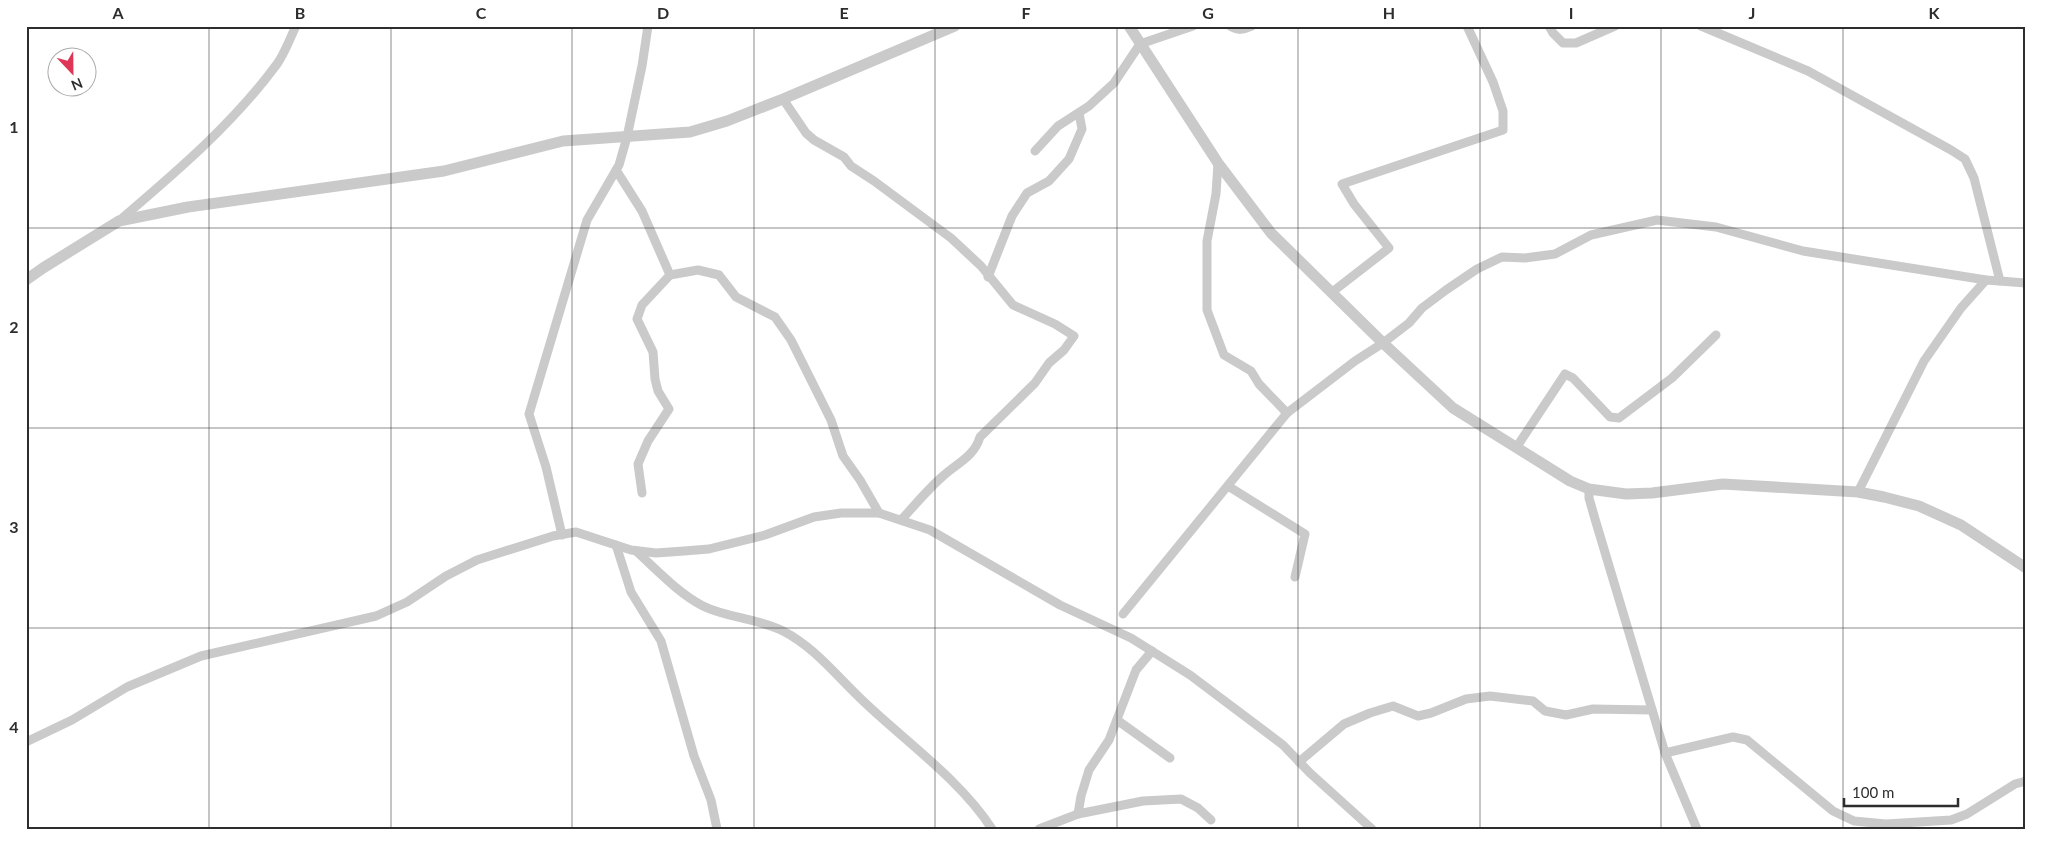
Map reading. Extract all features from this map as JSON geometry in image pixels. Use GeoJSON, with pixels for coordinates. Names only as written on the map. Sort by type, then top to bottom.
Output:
{"type":"FeatureCollection","features":[{"type":"Feature","properties":{"kind":"street"},"geometry":{"type":"LineString","coordinates":[[26,280],[119,221],[187,163],[246,101],[278,62],[296,26]]}},
{"type":"Feature","properties":{"kind":"street"},"geometry":{"type":"LineString","coordinates":[[119,221],[188,207],[444,171],[563,141],[690,132],[727,121],[783,99],[955,26]]}},
{"type":"Feature","properties":{"kind":"street"},"geometry":{"type":"LineString","coordinates":[[1129,26],[1218,163],[1271,233],[1331,293],[1453,408],[1570,481],[1589,489],[1626,494],[1652,494],[1722,484],[1858,492],[1919,506],[1961,525],[2026,568]]}},
{"type":"Feature","properties":{"kind":"street"},"geometry":{"type":"LineString","coordinates":[[1034,151],[1058,126],[1090,106],[1114,83],[1140,44],[1192,26]]}},
{"type":"Feature","properties":{"kind":"street"},"geometry":{"type":"LineString","coordinates":[[1230,26],[1236,30],[1244,30],[1252,26]]}},
{"type":"Feature","properties":{"kind":"street"},"geometry":{"type":"LineString","coordinates":[[1331,293],[1389,248],[1354,204],[1342,184],[1503,130],[1503,111],[1494,82],[1468,26]]}},
{"type":"Feature","properties":{"kind":"street"},"geometry":{"type":"LineString","coordinates":[[1550,26],[1553,33],[1563,43],[1576,43],[1615,26]]}},
{"type":"Feature","properties":{"kind":"street"},"geometry":{"type":"LineString","coordinates":[[1701,26],[1808,71],[1965,159],[1974,178],[2000,281]]}},
{"type":"Feature","properties":{"kind":"street"},"geometry":{"type":"LineString","coordinates":[[562,535],[546,467],[528,414],[587,220],[616,170],[627,137],[642,66],[647,27]]}},
{"type":"Feature","properties":{"kind":"street"},"geometry":{"type":"LineString","coordinates":[[783,99],[806,132],[814,140],[844,157],[851,166],[951,238],[981,266],[988,277],[1013,305],[1055,324],[1074,336],[1035,383],[980,437],[978,445],[969,456],[943,476],[902,520]]}},
{"type":"Feature","properties":{"kind":"street"},"geometry":{"type":"LineString","coordinates":[[988,277],[1012,216],[1027,193],[1049,181],[1069,158],[1082,129],[1079,113]]}},
{"type":"Feature","properties":{"kind":"street"},"geometry":{"type":"LineString","coordinates":[[1218,163],[1216,194],[1207,241],[1208,310],[1224,355],[1251,371],[1259,384],[1287,413]]}},
{"type":"Feature","properties":{"kind":"street"},"geometry":{"type":"LineString","coordinates":[[616,170],[642,210],[670,275]]}},
{"type":"Feature","properties":{"kind":"street"},"geometry":{"type":"LineString","coordinates":[[1123,614],[1287,413],[1409,323],[1422,308],[1446,290],[1477,269],[1502,257],[1526,258],[1555,254],[1591,235],[1657,220],[1716,228],[1803,251],[1986,280],[2026,283]]}},
{"type":"Feature","properties":{"kind":"street"},"geometry":{"type":"LineString","coordinates":[[642,493],[638,464],[648,441],[669,409],[658,391],[653,352],[637,319],[642,305],[670,275],[698,270],[719,275],[736,297],[775,317],[791,340],[831,420],[843,456],[860,480],[879,513]]}},
{"type":"Feature","properties":{"kind":"street"},"geometry":{"type":"LineString","coordinates":[[1858,492],[1924,361],[1961,308],[1986,280]]}},
{"type":"Feature","properties":{"kind":"street"},"geometry":{"type":"LineString","coordinates":[[1516,448],[1565,374],[1573,378],[1610,417],[1619,418],[1672,378],[1716,335]]}},
{"type":"Feature","properties":{"kind":"street"},"geometry":{"type":"LineString","coordinates":[[1228,486],[1305,534],[1295,577]]}},
{"type":"Feature","properties":{"kind":"street"},"geometry":{"type":"LineString","coordinates":[[1589,489],[1589,498],[1593,512],[1665,753],[1697,829]]}},
{"type":"Feature","properties":{"kind":"street"},"geometry":{"type":"LineString","coordinates":[[26,742],[72,720],[126,686],[201,656],[376,616],[407,602],[446,576],[476,560],[562,535],[576,532],[616,545],[656,553],[709,549],[765,535],[814,518],[841,514],[879,513],[930,530],[1052,600],[1131,638],[1190,674],[1263,728],[1372,829]]}},
{"type":"Feature","properties":{"kind":"street"},"geometry":{"type":"LineString","coordinates":[[616,545],[631,592],[661,641],[694,756],[711,800],[717,829]]}},
{"type":"Feature","properties":{"kind":"street"},"geometry":{"type":"LineString","coordinates":[[636,550],[685,595],[704,606],[726,614],[744,617],[782,631],[815,652],[860,699],[943,773],[974,805],[992,829]]}},
{"type":"Feature","properties":{"kind":"street"},"geometry":{"type":"LineString","coordinates":[[1078,814],[1089,770],[1109,740],[1136,670],[1152,651]]}},
{"type":"Feature","properties":{"kind":"street"},"geometry":{"type":"LineString","coordinates":[[1299,762],[1344,724],[1370,712],[1394,706],[1418,716],[1431,713],[1466,699],[1490,696],[1532,701],[1545,711],[1566,715],[1593,709],[1652,710]]}},
{"type":"Feature","properties":{"kind":"street"},"geometry":{"type":"LineString","coordinates":[[1117,720],[1170,758]]}},
{"type":"Feature","properties":{"kind":"street"},"geometry":{"type":"LineString","coordinates":[[1665,753],[1733,737],[1747,740],[1834,811],[1856,825],[1951,820],[1967,814],[2015,784],[2026,781]]}},
{"type":"Feature","properties":{"kind":"street"},"geometry":{"type":"LineString","coordinates":[[1039,829],[1078,814],[1143,801],[1181,799],[1198,808],[1211,820]]}}]}
